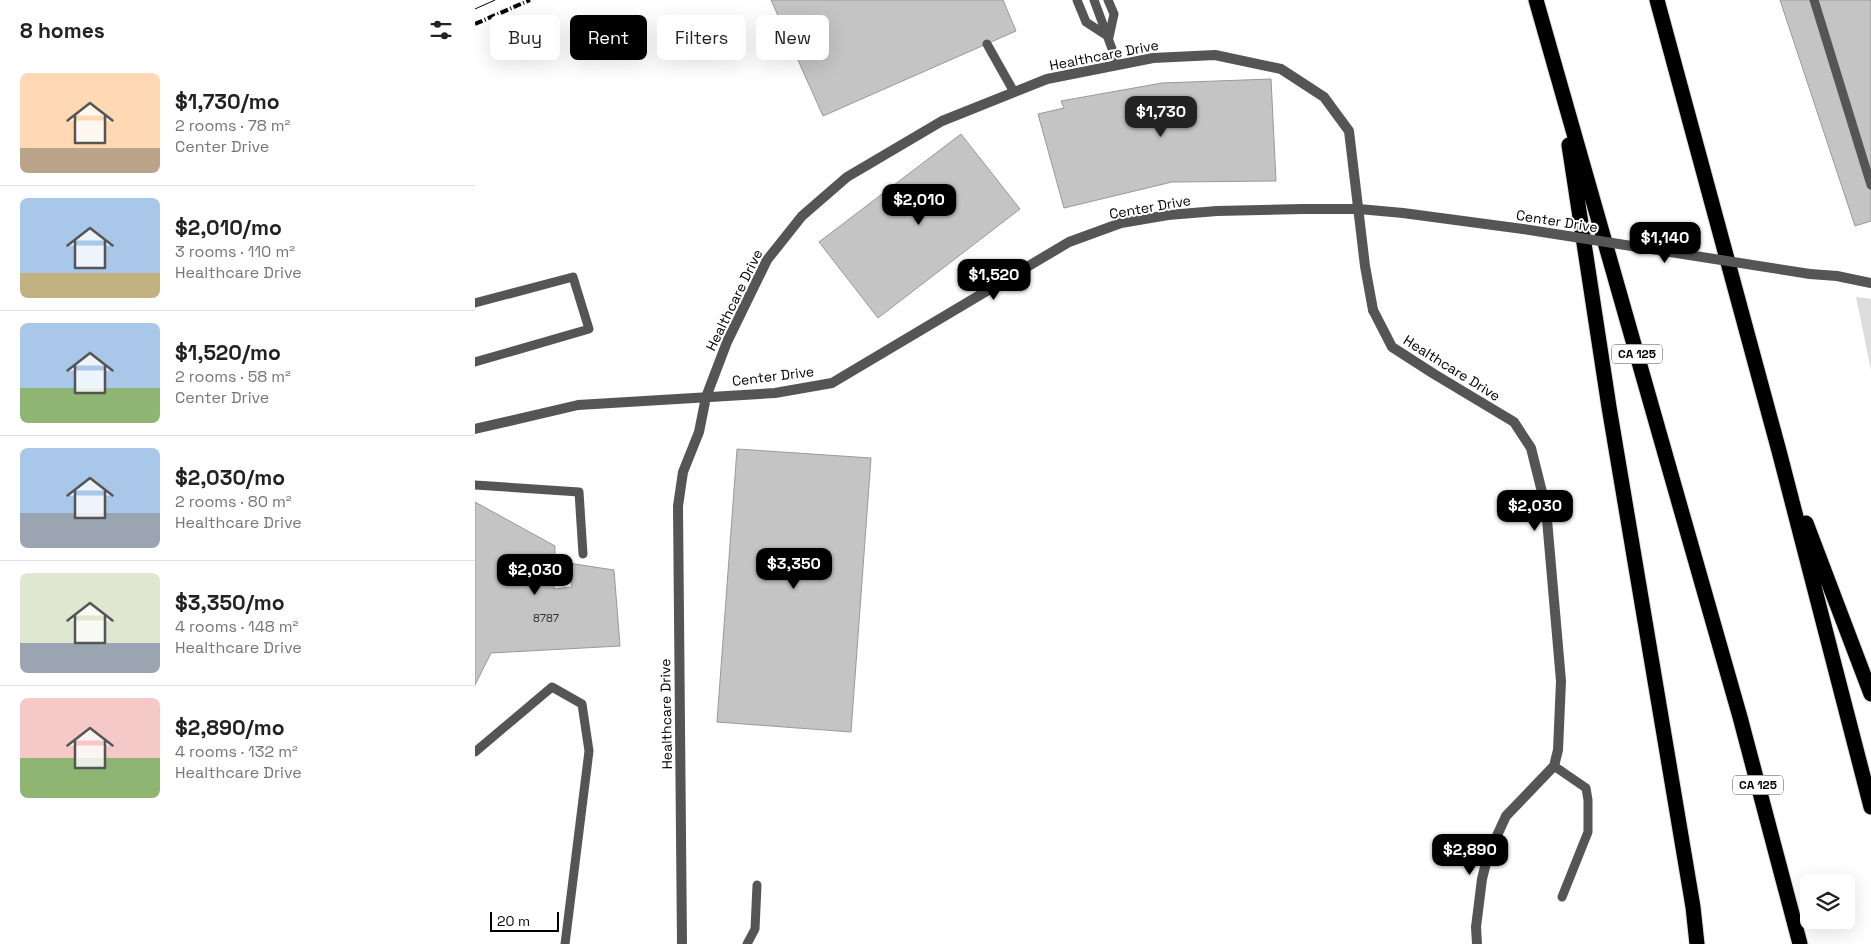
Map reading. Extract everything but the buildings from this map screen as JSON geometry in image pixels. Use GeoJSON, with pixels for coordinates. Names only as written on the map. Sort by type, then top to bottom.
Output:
{"type":"FeatureCollection","features":[{"type":"Feature","properties":{"kind":"highway","name":"CA 125"},"geometry":{"type":"LineString","coordinates":[[1536,0],[1738,708],[1800,944]]}},
{"type":"Feature","properties":{"kind":"highway"},"geometry":{"type":"LineString","coordinates":[[1657,0],[1779,451],[1871,807]]}},
{"type":"Feature","properties":{"kind":"highway"},"geometry":{"type":"LineString","coordinates":[[1559,82],[1609,407],[1693,907],[1697,944]]}},
{"type":"Feature","properties":{"kind":"highway"},"geometry":{"type":"LineString","coordinates":[[1779,451],[1871,694]]}},
{"type":"Feature","properties":{"kind":"highway"},"geometry":{"type":"LineString","coordinates":[[1693,907],[1702,944]]}},
{"type":"Feature","properties":{"kind":"street","name":"Healthcare Drive"},"geometry":{"type":"LineString","coordinates":[[682,944],[678,506],[683,472],[699,432],[706,397],[727,342],[767,260],[802,216],[847,178],[942,121],[1047,79],[1153,58],[1215,55],[1281,69],[1324,98],[1349,131],[1365,266],[1373,310],[1392,348],[1514,422],[1531,448],[1546,508],[1561,681],[1558,750],[1554,766]]}},
{"type":"Feature","properties":{"kind":"street","name":"Center Drive"},"geometry":{"type":"LineString","coordinates":[[476,426],[579,405],[775,393],[832,383],[1069,242],[1121,223],[1169,215],[1217,211],[1303,209],[1359,209],[1403,213],[1523,229],[1810,274],[1837,276],[1871,283]]}},
{"type":"Feature","properties":{"kind":"street"},"geometry":{"type":"LineString","coordinates":[[1477,944],[1476,928],[1482,879],[1488,855],[1506,816],[1554,766]]}},
{"type":"Feature","properties":{"kind":"lane"},"geometry":{"type":"LineString","coordinates":[[1077,0],[1086,22],[1109,38]]}},
{"type":"Feature","properties":{"kind":"lane"},"geometry":{"type":"LineString","coordinates":[[1094,0],[1118,65]]}},
{"type":"Feature","properties":{"kind":"lane"},"geometry":{"type":"LineString","coordinates":[[1108,0],[1114,14],[1109,38]]}},
{"type":"Feature","properties":{"kind":"lane"},"geometry":{"type":"LineString","coordinates":[[1814,0],[1871,186]]}},
{"type":"Feature","properties":{"kind":"lane"},"geometry":{"type":"LineString","coordinates":[[987,44],[1014,92]]}},
{"type":"Feature","properties":{"kind":"lane"},"geometry":{"type":"LineString","coordinates":[[475,303],[573,277],[589,329],[475,362]]}},
{"type":"Feature","properties":{"kind":"lane"},"geometry":{"type":"LineString","coordinates":[[475,485],[579,492],[583,554]]}},
{"type":"Feature","properties":{"kind":"lane"},"geometry":{"type":"LineString","coordinates":[[475,752],[553,687],[582,704],[589,750],[567,943]]}},
{"type":"Feature","properties":{"kind":"lane"},"geometry":{"type":"LineString","coordinates":[[1554,766],[1586,788],[1588,800],[1588,832],[1562,897]]}},
{"type":"Feature","properties":{"kind":"lane"},"geometry":{"type":"LineString","coordinates":[[747,944],[755,929],[757,885]]}},
{"type":"Feature","properties":{"kind":"shaded area"},"geometry":{"type":"Polygon","coordinates":[[[1856,297],[1871,299],[1871,370],[1856,297]]]}},
{"type":"Feature","properties":{"kind":"tram line"},"geometry":{"type":"LineString","coordinates":[[475,9],[495,0]]}},
{"type":"Feature","properties":{"kind":"railway"},"geometry":{"type":"LineString","coordinates":[[475,24],[530,0]]}}]}
